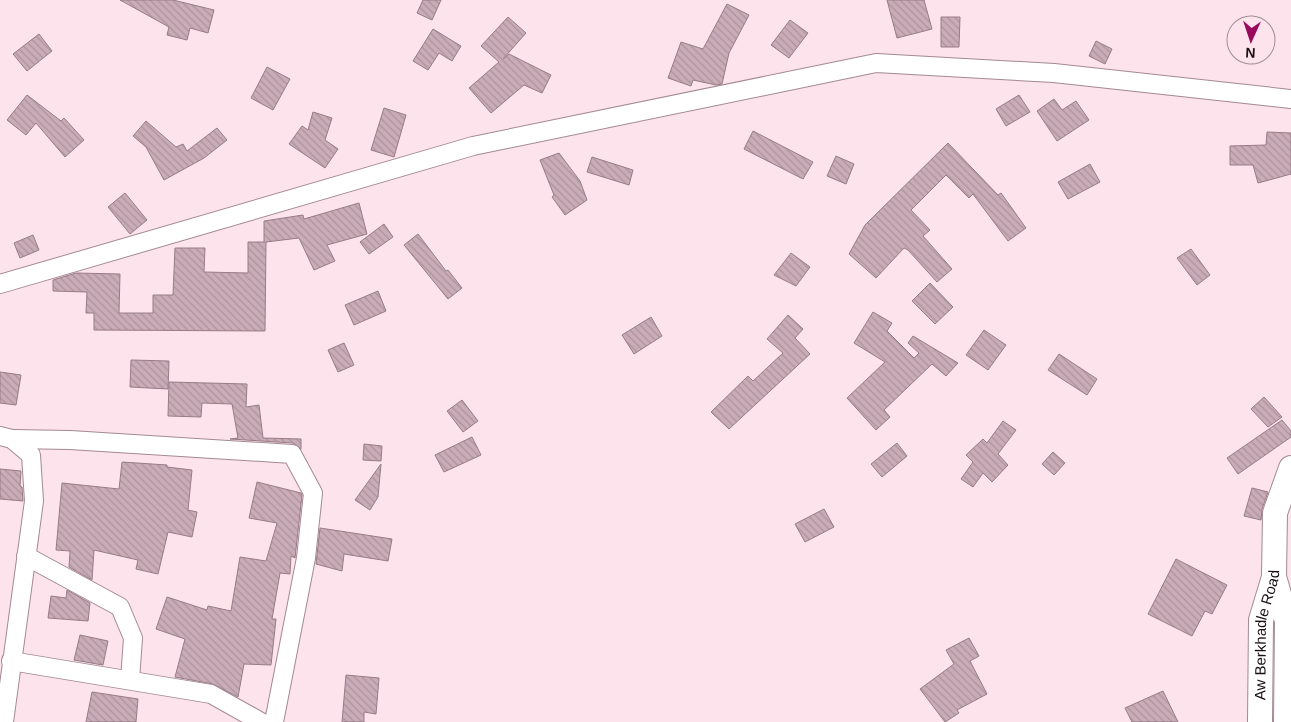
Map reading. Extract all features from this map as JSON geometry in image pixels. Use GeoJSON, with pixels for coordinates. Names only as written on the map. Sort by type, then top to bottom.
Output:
{"type":"FeatureCollection","features":[{"type":"Feature","properties":{"kind":"main road"},"geometry":{"type":"LineString","coordinates":[[1274,577],[1275,513],[1291,468]]}},
{"type":"Feature","properties":{"kind":"main road","name":"Aw Berkhadle Road"},"geometry":{"type":"LineString","coordinates":[[1260,722],[1261,620],[1274,577]]}},
{"type":"Feature","properties":{"kind":"main road","name":"Aw Berkhadle Road"},"geometry":{"type":"LineString","coordinates":[[1274,577],[1287,621],[1286,722]]}},
{"type":"Feature","properties":{"kind":"street"},"geometry":{"type":"LineString","coordinates":[[0,284],[473,146],[876,63],[1054,73],[1291,99]]}},
{"type":"Feature","properties":{"kind":"street"},"geometry":{"type":"LineString","coordinates":[[4,722],[34,501],[31,454],[6,438]]}},
{"type":"Feature","properties":{"kind":"street"},"geometry":{"type":"LineString","coordinates":[[6,438],[292,454],[313,493],[306,558],[274,722]]}},
{"type":"Feature","properties":{"kind":"street"},"geometry":{"type":"LineString","coordinates":[[26,556],[120,607],[133,638],[130,680]]}},
{"type":"Feature","properties":{"kind":"street"},"geometry":{"type":"LineString","coordinates":[[11,661],[211,694],[261,722]]}},
{"type":"Feature","properties":{"kind":"building"},"geometry":{"type":"Polygon","coordinates":[[[120,0],[173,0],[214,10],[208,33],[190,28],[187,40],[167,35],[169,27],[120,0]]]}},
{"type":"Feature","properties":{"kind":"building"},"geometry":{"type":"Polygon","coordinates":[[[423,0],[441,0],[432,20],[417,13],[423,0]]]}},
{"type":"Feature","properties":{"kind":"building"},"geometry":{"type":"Polygon","coordinates":[[[887,0],[924,0],[932,29],[897,38],[887,0]]]}},
{"type":"Feature","properties":{"kind":"building"},"geometry":{"type":"Polygon","coordinates":[[[727,4],[749,15],[729,53],[722,84],[716,85],[693,80],[691,86],[668,78],[681,42],[703,49],[727,4]]]}},
{"type":"Feature","properties":{"kind":"building"},"geometry":{"type":"Polygon","coordinates":[[[508,17],[526,33],[503,59],[509,54],[551,75],[542,93],[524,85],[491,113],[469,88],[499,62],[481,46],[508,17]]]}},
{"type":"Feature","properties":{"kind":"building"},"geometry":{"type":"Polygon","coordinates":[[[941,17],[960,17],[959,47],[941,47],[941,17]]]}},
{"type":"Feature","properties":{"kind":"building"},"geometry":{"type":"Polygon","coordinates":[[[790,20],[808,33],[789,58],[771,45],[790,20]]]}},
{"type":"Feature","properties":{"kind":"building"},"geometry":{"type":"Polygon","coordinates":[[[433,29],[461,46],[452,61],[439,53],[428,70],[413,61],[433,29]]]}},
{"type":"Feature","properties":{"kind":"building"},"geometry":{"type":"Polygon","coordinates":[[[39,34],[52,51],[27,71],[13,54],[39,34]]]}},
{"type":"Feature","properties":{"kind":"building"},"geometry":{"type":"Polygon","coordinates":[[[1096,41],[1112,49],[1105,64],[1089,56],[1096,41]]]}},
{"type":"Feature","properties":{"kind":"building"},"geometry":{"type":"Polygon","coordinates":[[[267,67],[290,79],[273,110],[251,98],[267,67]]]}},
{"type":"Feature","properties":{"kind":"building"},"geometry":{"type":"Polygon","coordinates":[[[27,95],[61,121],[64,118],[84,140],[65,157],[36,123],[26,135],[7,120],[27,95]]]}},
{"type":"Feature","properties":{"kind":"building"},"geometry":{"type":"Polygon","coordinates":[[[1019,95],[1030,112],[1006,126],[996,109],[1019,95]]]}},
{"type":"Feature","properties":{"kind":"building"},"geometry":{"type":"Polygon","coordinates":[[[1054,99],[1062,110],[1076,101],[1089,120],[1057,141],[1037,111],[1054,99]]]}},
{"type":"Feature","properties":{"kind":"building"},"geometry":{"type":"Polygon","coordinates":[[[384,108],[406,115],[394,157],[371,150],[384,108]]]}},
{"type":"Feature","properties":{"kind":"building"},"geometry":{"type":"Polygon","coordinates":[[[313,112],[332,118],[325,140],[338,149],[325,168],[289,144],[302,126],[308,130],[313,112]]]}},
{"type":"Feature","properties":{"kind":"building"},"geometry":{"type":"Polygon","coordinates":[[[146,121],[176,147],[183,144],[187,151],[217,128],[227,140],[204,158],[164,180],[146,147],[133,136],[146,121]]]}},
{"type":"Feature","properties":{"kind":"building"},"geometry":{"type":"Polygon","coordinates":[[[753,131],[813,162],[803,179],[744,149],[753,131]]]}},
{"type":"Feature","properties":{"kind":"building"},"geometry":{"type":"Polygon","coordinates":[[[1267,132],[1291,133],[1291,174],[1258,183],[1253,165],[1230,165],[1230,146],[1266,145],[1267,132]]]}},
{"type":"Feature","properties":{"kind":"building"},"geometry":{"type":"Polygon","coordinates":[[[948,143],[998,195],[1001,193],[1026,228],[1008,241],[973,194],[969,198],[946,175],[911,210],[930,230],[923,236],[952,269],[937,282],[904,248],[876,278],[849,254],[865,225],[948,143]]]}},
{"type":"Feature","properties":{"kind":"building"},"geometry":{"type":"Polygon","coordinates":[[[559,153],[580,181],[587,200],[565,215],[552,197],[554,195],[540,160],[559,153]]]}},
{"type":"Feature","properties":{"kind":"building"},"geometry":{"type":"Polygon","coordinates":[[[836,156],[854,164],[846,184],[827,176],[836,156]]]}},
{"type":"Feature","properties":{"kind":"building"},"geometry":{"type":"Polygon","coordinates":[[[592,157],[633,170],[629,185],[587,172],[592,157]]]}},
{"type":"Feature","properties":{"kind":"building"},"geometry":{"type":"Polygon","coordinates":[[[1090,164],[1100,182],[1068,199],[1058,182],[1090,164]]]}},
{"type":"Feature","properties":{"kind":"building"},"geometry":{"type":"Polygon","coordinates":[[[125,193],[147,220],[130,234],[108,207],[125,193]]]}},
{"type":"Feature","properties":{"kind":"building"},"geometry":{"type":"Polygon","coordinates":[[[359,203],[367,234],[327,245],[335,261],[314,270],[299,238],[266,242],[265,331],[94,330],[94,313],[86,313],[87,292],[53,291],[53,280],[76,273],[120,274],[119,313],[153,313],[153,295],[173,295],[175,248],[205,248],[204,272],[248,273],[248,242],[264,242],[264,221],[303,215],[304,219],[359,203]]]}},
{"type":"Feature","properties":{"kind":"building"},"geometry":{"type":"Polygon","coordinates":[[[384,224],[393,237],[369,254],[360,242],[384,224]]]}},
{"type":"Feature","properties":{"kind":"building"},"geometry":{"type":"Polygon","coordinates":[[[418,234],[446,271],[448,270],[462,288],[448,299],[404,245],[418,234]]]}},
{"type":"Feature","properties":{"kind":"building"},"geometry":{"type":"Polygon","coordinates":[[[33,235],[39,250],[20,258],[14,243],[33,235]]]}},
{"type":"Feature","properties":{"kind":"building"},"geometry":{"type":"Polygon","coordinates":[[[1191,249],[1210,275],[1197,285],[1177,258],[1191,249]]]}},
{"type":"Feature","properties":{"kind":"building"},"geometry":{"type":"Polygon","coordinates":[[[791,253],[810,267],[796,286],[774,275],[791,253]]]}},
{"type":"Feature","properties":{"kind":"building"},"geometry":{"type":"Polygon","coordinates":[[[930,283],[953,307],[935,324],[912,301],[930,283]]]}},
{"type":"Feature","properties":{"kind":"building"},"geometry":{"type":"Polygon","coordinates":[[[378,291],[386,311],[354,325],[345,305],[378,291]]]}},
{"type":"Feature","properties":{"kind":"building"},"geometry":{"type":"Polygon","coordinates":[[[873,312],[892,323],[887,331],[914,358],[919,353],[908,343],[913,336],[958,363],[946,376],[932,364],[884,410],[890,417],[876,430],[847,398],[885,362],[854,343],[873,312]]]}},
{"type":"Feature","properties":{"kind":"building"},"geometry":{"type":"Polygon","coordinates":[[[788,315],[803,329],[795,338],[810,354],[729,429],[711,412],[748,376],[753,381],[783,353],[767,339],[788,315]]]}},
{"type":"Feature","properties":{"kind":"building"},"geometry":{"type":"Polygon","coordinates":[[[651,317],[662,336],[634,354],[622,335],[651,317]]]}},
{"type":"Feature","properties":{"kind":"building"},"geometry":{"type":"Polygon","coordinates":[[[984,330],[1006,345],[988,370],[966,355],[984,330]]]}},
{"type":"Feature","properties":{"kind":"building"},"geometry":{"type":"Polygon","coordinates":[[[344,343],[354,365],[338,372],[328,350],[344,343]]]}},
{"type":"Feature","properties":{"kind":"building"},"geometry":{"type":"Polygon","coordinates":[[[1059,354],[1097,379],[1087,395],[1048,370],[1059,354]]]}},
{"type":"Feature","properties":{"kind":"building"},"geometry":{"type":"Polygon","coordinates":[[[131,360],[169,361],[168,389],[130,387],[131,360]]]}},
{"type":"Feature","properties":{"kind":"building"},"geometry":{"type":"Polygon","coordinates":[[[0,372],[21,375],[16,405],[0,403],[0,372]]]}},
{"type":"Feature","properties":{"kind":"building"},"geometry":{"type":"Polygon","coordinates":[[[169,382],[247,384],[246,407],[259,405],[263,438],[301,439],[301,449],[293,443],[230,439],[238,438],[232,404],[202,403],[201,417],[168,416],[169,382]]]}},
{"type":"Feature","properties":{"kind":"building"},"geometry":{"type":"Polygon","coordinates":[[[1264,397],[1282,417],[1268,427],[1251,409],[1264,397]]]}},
{"type":"Feature","properties":{"kind":"building"},"geometry":{"type":"Polygon","coordinates":[[[462,400],[478,421],[463,432],[447,411],[462,400]]]}},
{"type":"Feature","properties":{"kind":"building"},"geometry":{"type":"Polygon","coordinates":[[[1282,420],[1291,431],[1291,437],[1238,474],[1227,458],[1282,420]]]}},
{"type":"Feature","properties":{"kind":"building"},"geometry":{"type":"Polygon","coordinates":[[[1003,421],[1016,430],[998,454],[1008,465],[992,482],[983,473],[973,487],[961,479],[973,462],[966,455],[983,439],[987,443],[1003,421]]]}},
{"type":"Feature","properties":{"kind":"building"},"geometry":{"type":"Polygon","coordinates":[[[472,437],[481,455],[444,472],[435,455],[472,437]]]}},
{"type":"Feature","properties":{"kind":"building"},"geometry":{"type":"Polygon","coordinates":[[[897,443],[907,456],[882,477],[871,464],[897,443]]]}},
{"type":"Feature","properties":{"kind":"building"},"geometry":{"type":"Polygon","coordinates":[[[364,444],[382,446],[381,461],[363,460],[364,444]]]}},
{"type":"Feature","properties":{"kind":"building"},"geometry":{"type":"Polygon","coordinates":[[[1053,452],[1065,463],[1054,475],[1042,464],[1053,452]]]}},
{"type":"Feature","properties":{"kind":"building"},"geometry":{"type":"Polygon","coordinates":[[[122,462],[167,465],[167,467],[192,470],[188,510],[197,512],[192,537],[168,532],[158,574],[136,569],[138,560],[94,550],[92,580],[69,567],[70,551],[56,550],[62,483],[119,489],[122,462]]]}},
{"type":"Feature","properties":{"kind":"building"},"geometry":{"type":"Polygon","coordinates":[[[381,464],[378,497],[370,510],[355,500],[381,464]]]}},
{"type":"Feature","properties":{"kind":"building"},"geometry":{"type":"Polygon","coordinates":[[[0,469],[21,471],[20,486],[22,487],[23,501],[0,499],[0,469]]]}},
{"type":"Feature","properties":{"kind":"building"},"geometry":{"type":"Polygon","coordinates":[[[257,482],[301,493],[302,495],[295,558],[291,556],[290,574],[280,573],[272,619],[276,619],[271,665],[244,664],[238,697],[213,684],[175,677],[185,639],[156,629],[167,597],[207,610],[208,606],[231,611],[240,557],[266,561],[277,523],[249,518],[257,482]]]}},
{"type":"Feature","properties":{"kind":"building"},"geometry":{"type":"Polygon","coordinates":[[[1252,488],[1268,492],[1262,509],[1261,520],[1244,516],[1252,488]]]}},
{"type":"Feature","properties":{"kind":"building"},"geometry":{"type":"Polygon","coordinates":[[[824,509],[834,527],[805,542],[795,524],[824,509]]]}},
{"type":"Feature","properties":{"kind":"building"},"geometry":{"type":"Polygon","coordinates":[[[320,528],[392,539],[388,561],[344,554],[342,571],[316,564],[320,528]]]}},
{"type":"Feature","properties":{"kind":"building"},"geometry":{"type":"Polygon","coordinates":[[[1176,559],[1227,585],[1212,614],[1205,611],[1192,636],[1148,614],[1176,559]]]}},
{"type":"Feature","properties":{"kind":"building"},"geometry":{"type":"Polygon","coordinates":[[[67,590],[90,603],[88,621],[48,618],[51,596],[66,598],[67,590]]]}},
{"type":"Feature","properties":{"kind":"building"},"geometry":{"type":"Polygon","coordinates":[[[80,635],[108,641],[103,665],[74,660],[80,635]]]}},
{"type":"Feature","properties":{"kind":"building"},"geometry":{"type":"Polygon","coordinates":[[[969,638],[979,656],[970,661],[987,694],[957,710],[959,713],[945,722],[920,689],[954,664],[946,650],[969,638]]]}},
{"type":"Feature","properties":{"kind":"building"},"geometry":{"type":"Polygon","coordinates":[[[346,675],[379,678],[376,714],[364,712],[364,722],[342,722],[346,675]]]}},
{"type":"Feature","properties":{"kind":"building"},"geometry":{"type":"Polygon","coordinates":[[[1163,691],[1178,722],[1132,722],[1125,708],[1163,691]]]}},
{"type":"Feature","properties":{"kind":"building"},"geometry":{"type":"Polygon","coordinates":[[[92,692],[138,699],[136,722],[86,722],[92,692]]]}}]}
